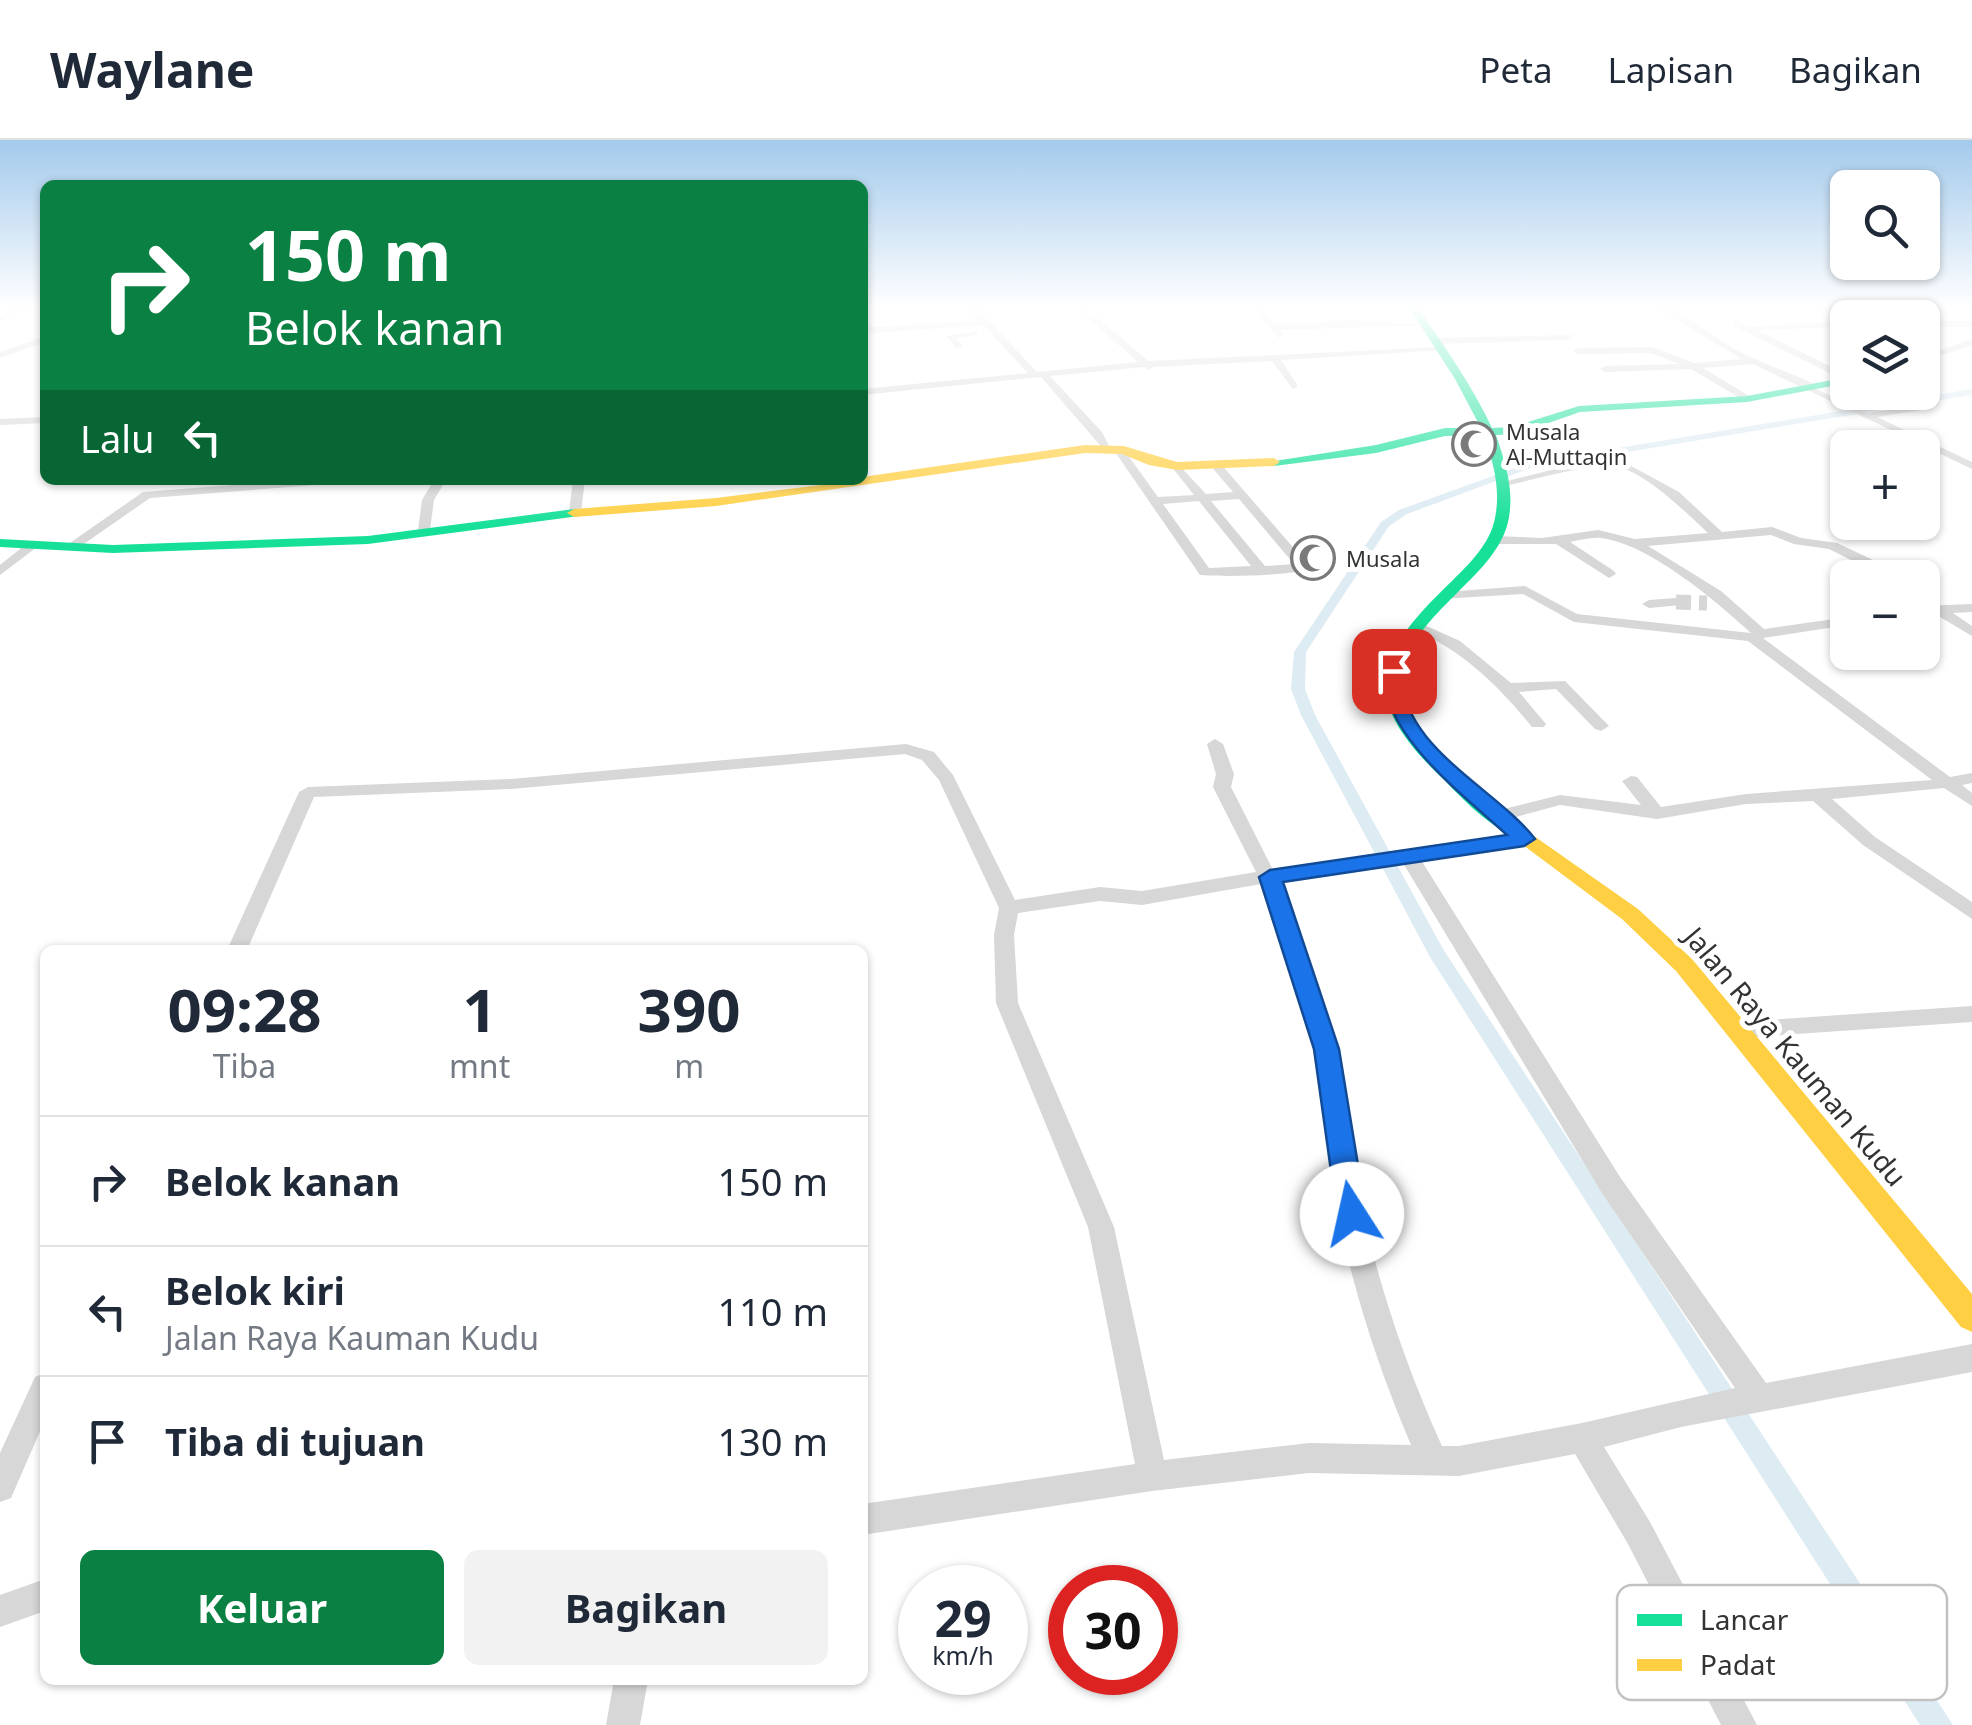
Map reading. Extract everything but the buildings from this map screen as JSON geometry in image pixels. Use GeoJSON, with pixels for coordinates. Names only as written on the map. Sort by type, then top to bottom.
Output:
{"type":"FeatureCollection","features":[{"type":"Feature","properties":{"kind":"street"},"geometry":{"type":"LineString","coordinates":[[868,391],[988,380]]}},
{"type":"Feature","properties":{"kind":"street"},"geometry":{"type":"LineString","coordinates":[[1045,380],[1111,449],[1205,572],[1262,572],[1304,566],[1216,465]]}},
{"type":"Feature","properties":{"kind":"street"},"geometry":{"type":"LineString","coordinates":[[1290,380],[1294,386]]}},
{"type":"Feature","properties":{"kind":"street","name":"Jalan Raya Kauman Kudu"},"geometry":{"type":"LineString","coordinates":[[1459,380],[1491,432],[1503,477],[1504,516],[1496,540],[1478,565],[1445,596],[1397,658],[1392,689],[1412,729],[1436,759],[1524,839],[1648,929],[1738,1030],[1972,1317]]}},
{"type":"Feature","properties":{"kind":"street"},"geometry":{"type":"LineString","coordinates":[[1717,380],[1747,398]]}},
{"type":"Feature","properties":{"kind":"street"},"geometry":{"type":"LineString","coordinates":[[1793,380],[1972,466]]}},
{"type":"Feature","properties":{"kind":"street"},"geometry":{"type":"LineString","coordinates":[[868,482],[1111,449],[1177,466],[1376,450],[1445,432],[1519,430],[1573,410],[1747,398],[1830,383]]}},
{"type":"Feature","properties":{"kind":"street"},"geometry":{"type":"LineString","coordinates":[[1858,413],[1891,410]]}},
{"type":"Feature","properties":{"kind":"street"},"geometry":{"type":"LineString","coordinates":[[28,420],[40,412]]}},
{"type":"Feature","properties":{"kind":"street"},"geometry":{"type":"LineString","coordinates":[[0,422],[40,420]]}},
{"type":"Feature","properties":{"kind":"street"},"geometry":{"type":"LineString","coordinates":[[1503,477],[1622,464],[1675,494],[1718,534]]}},
{"type":"Feature","properties":{"kind":"street"},"geometry":{"type":"LineString","coordinates":[[1177,466],[1262,572]]}},
{"type":"Feature","properties":{"kind":"street"},"geometry":{"type":"LineString","coordinates":[[142,485],[146,495]]}},
{"type":"Feature","properties":{"kind":"street"},"geometry":{"type":"LineString","coordinates":[[72,546],[146,495],[276,485]]}},
{"type":"Feature","properties":{"kind":"street"},"geometry":{"type":"LineString","coordinates":[[424,530],[428,500],[437,485]]}},
{"type":"Feature","properties":{"kind":"street"},"geometry":{"type":"LineString","coordinates":[[574,512],[578,485]]}},
{"type":"Feature","properties":{"kind":"street"},"geometry":{"type":"LineString","coordinates":[[0,543],[113,549],[368,540],[574,512],[726,501],[844,485]]}},
{"type":"Feature","properties":{"kind":"street"},"geometry":{"type":"LineString","coordinates":[[1152,502],[1243,495]]}},
{"type":"Feature","properties":{"kind":"street"},"geometry":{"type":"LineString","coordinates":[[1496,540],[1560,541],[1598,534],[1635,542],[1772,532],[1798,541],[1826,544],[1862,560]]}},
{"type":"Feature","properties":{"kind":"street"},"geometry":{"type":"LineString","coordinates":[[1560,541],[1609,574]]}},
{"type":"Feature","properties":{"kind":"street"},"geometry":{"type":"LineString","coordinates":[[1635,542],[1726,602],[1756,636],[1972,801]]}},
{"type":"Feature","properties":{"kind":"street"},"geometry":{"type":"LineString","coordinates":[[0,571],[35,544]]}},
{"type":"Feature","properties":{"kind":"street"},"geometry":{"type":"LineString","coordinates":[[1445,596],[1526,590],[1574,618],[1756,636],[1830,624]]}},
{"type":"Feature","properties":{"kind":"street"},"geometry":{"type":"LineString","coordinates":[[1662,627],[1650,607],[1676,602]]}},
{"type":"Feature","properties":{"kind":"street"},"geometry":{"type":"LineString","coordinates":[[1707,602],[1726,602]]}},
{"type":"Feature","properties":{"kind":"street"},"geometry":{"type":"LineString","coordinates":[[1940,610],[1972,608]]}},
{"type":"Feature","properties":{"kind":"street"},"geometry":{"type":"LineString","coordinates":[[1940,615],[1972,632]]}},
{"type":"Feature","properties":{"kind":"street"},"geometry":{"type":"LineString","coordinates":[[1420,627],[1458,645],[1507,688],[1538,724]]}},
{"type":"Feature","properties":{"kind":"street"},"geometry":{"type":"LineString","coordinates":[[1507,688],[1560,684],[1601,726]]}},
{"type":"Feature","properties":{"kind":"street"},"geometry":{"type":"LineString","coordinates":[[1215,744],[1225,774],[1222,788],[1270,877],[1326,1049],[1339,1118],[1344,1181],[1366,1279],[1394,1375],[1433,1460]]}},
{"type":"Feature","properties":{"kind":"street"},"geometry":{"type":"LineString","coordinates":[[239,945],[308,792],[511,784],[906,749],[928,756],[947,780],[1009,908],[1004,935],[1007,1003],[1101,1227],[1152,1476]]}},
{"type":"Feature","properties":{"kind":"street"},"geometry":{"type":"LineString","coordinates":[[1498,816],[1560,800],[1657,812],[1746,798],[1817,795],[1972,778]]}},
{"type":"Feature","properties":{"kind":"street"},"geometry":{"type":"LineString","coordinates":[[1632,781],[1657,812]]}},
{"type":"Feature","properties":{"kind":"street"},"geometry":{"type":"LineString","coordinates":[[1817,795],[1869,841],[1972,912]]}},
{"type":"Feature","properties":{"kind":"street"},"geometry":{"type":"LineString","coordinates":[[1009,908],[1100,894],[1142,898],[1524,839]]}},
{"type":"Feature","properties":{"kind":"street"},"geometry":{"type":"LineString","coordinates":[[1403,856],[1611,1184],[1755,1399]]}},
{"type":"Feature","properties":{"kind":"street"},"geometry":{"type":"LineString","coordinates":[[1738,1030],[1972,1014]]}},
{"type":"Feature","properties":{"kind":"street"},"geometry":{"type":"LineString","coordinates":[[868,1519],[1152,1476],[1309,1458],[1459,1461],[1582,1438],[1681,1413],[1972,1358]]}},
{"type":"Feature","properties":{"kind":"street"},"geometry":{"type":"LineString","coordinates":[[0,1488],[40,1398]]}},
{"type":"Feature","properties":{"kind":"street"},"geometry":{"type":"LineString","coordinates":[[1582,1438],[1666,1585]]}},
{"type":"Feature","properties":{"kind":"street"},"geometry":{"type":"LineString","coordinates":[[0,1611],[40,1597]]}},
{"type":"Feature","properties":{"kind":"street"},"geometry":{"type":"LineString","coordinates":[[623,1725],[630,1685]]}},
{"type":"Feature","properties":{"kind":"street"},"geometry":{"type":"LineString","coordinates":[[1727,1700],[1740,1725]]}},
{"type":"Feature","properties":{"kind":"waterway"},"geometry":{"type":"LineString","coordinates":[[1847,1585],[1436,952],[1308,715],[1298,689],[1300,652],[1385,524],[1403,512],[1529,466],[1972,392]]}},
{"type":"Feature","properties":{"kind":"waterway"},"geometry":{"type":"LineString","coordinates":[[1922,1700],[1938,1725]]}},
{"type":"Feature","properties":{"kind":"tunnel"},"geometry":{"type":"LineString","coordinates":[[1676,602],[1707,603]]}},
{"type":"Feature","properties":{"kind":"traffic: fast"},"geometry":{"type":"LineString","coordinates":[[1462,380],[1500,464],[1502,518],[1486,552],[1404,646],[1394,668],[1394,699],[1418,741],[1437,762],[1514,828]]}},
{"type":"Feature","properties":{"kind":"traffic: fast"},"geometry":{"type":"LineString","coordinates":[[1274,462],[1376,449],[1445,432],[1513,431],[1579,409],[1747,399],[1830,383]]}},
{"type":"Feature","properties":{"kind":"traffic: fast"},"geometry":{"type":"LineString","coordinates":[[0,543],[113,549],[368,540],[574,513]]}},
{"type":"Feature","properties":{"kind":"traffic: slow"},"geometry":{"type":"LineString","coordinates":[[868,480],[1085,449],[1124,450],[1153,462],[1177,466],[1274,462]]}},
{"type":"Feature","properties":{"kind":"traffic: slow"},"geometry":{"type":"LineString","coordinates":[[574,513],[716,502],[834,485]]}},
{"type":"Feature","properties":{"kind":"traffic: slow"},"geometry":{"type":"LineString","coordinates":[[1514,828],[1630,914],[1684,965],[1972,1317]]}},
{"type":"Feature","properties":{"kind":"place","name":"Musala Al-Muttaqin"},"geometry":{"type":"Point","coordinates":[1474,444]}},
{"type":"Feature","properties":{"kind":"place","name":"Musala"},"geometry":{"type":"Point","coordinates":[1313,558]}},
{"type":"Feature","properties":{"kind":"route"},"geometry":{"type":"LineString","coordinates":[[1352,1214],[1326,1049],[1270,877],[1524,839],[1436,759],[1412,729],[1392,689],[1394,671]]}}]}
